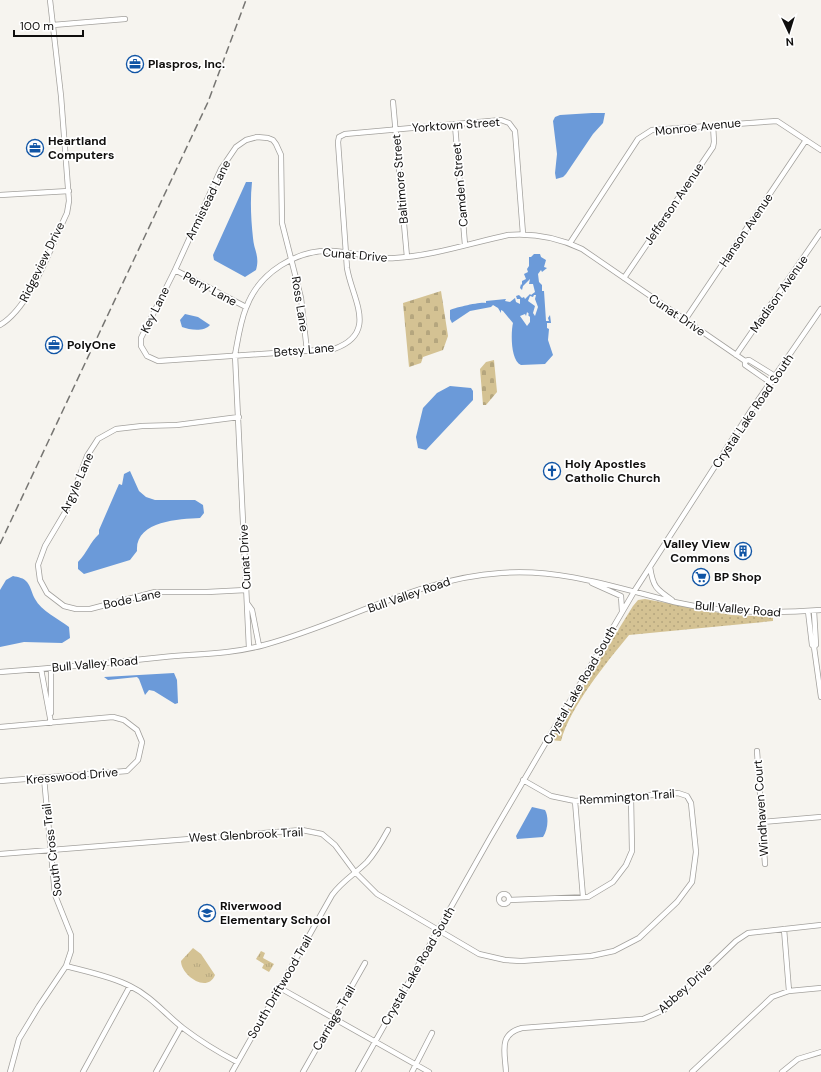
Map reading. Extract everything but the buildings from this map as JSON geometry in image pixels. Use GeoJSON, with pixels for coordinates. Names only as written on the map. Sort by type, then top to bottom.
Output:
{"type":"FeatureCollection","features":[{"type":"Feature","properties":{"kind":"street","name":"Ridgeview Drive"},"geometry":{"type":"LineString","coordinates":[[0,325],[19,308],[29,293],[67,213],[69,190],[50,0]]}},
{"type":"Feature","properties":{"kind":"street"},"geometry":{"type":"LineString","coordinates":[[53,25],[125,19]]}},
{"type":"Feature","properties":{"kind":"street","name":"Baltimore Street"},"geometry":{"type":"LineString","coordinates":[[393,102],[407,257]]}},
{"type":"Feature","properties":{"kind":"street","name":"Yorktown Street"},"geometry":{"type":"LineString","coordinates":[[339,138],[348,133],[501,120],[507,121],[514,127],[523,234]]}},
{"type":"Feature","properties":{"kind":"street","name":"Monroe Avenue"},"geometry":{"type":"LineString","coordinates":[[570,243],[638,139],[652,130],[777,121],[806,140]]}},
{"type":"Feature","properties":{"kind":"street","name":"Camden Street"},"geometry":{"type":"LineString","coordinates":[[455,124],[465,245]]}},
{"type":"Feature","properties":{"kind":"street","name":"Jefferson Avenue"},"geometry":{"type":"LineString","coordinates":[[624,278],[712,147],[714,142],[713,125]]}},
{"type":"Feature","properties":{"kind":"street","name":"Armistead Lane"},"geometry":{"type":"LineString","coordinates":[[175,270],[215,181],[228,158],[242,142],[257,137],[272,140],[276,144],[281,155],[282,223],[291,258]]}},
{"type":"Feature","properties":{"kind":"street","name":"Betsy Lane"},"geometry":{"type":"LineString","coordinates":[[235,355],[334,349],[343,346],[356,331],[360,321],[360,309],[349,281],[338,147],[339,138]]}},
{"type":"Feature","properties":{"kind":"street"},"geometry":{"type":"LineString","coordinates":[[806,140],[821,150]]}},
{"type":"Feature","properties":{"kind":"street","name":"Hanson Avenue"},"geometry":{"type":"LineString","coordinates":[[685,320],[806,140]]}},
{"type":"Feature","properties":{"kind":"street"},"geometry":{"type":"LineString","coordinates":[[0,195],[69,190]]}},
{"type":"Feature","properties":{"kind":"street","name":"Madison Avenue"},"geometry":{"type":"LineString","coordinates":[[736,355],[821,232]]}},
{"type":"Feature","properties":{"kind":"street","name":"Cunat Drive"},"geometry":{"type":"LineString","coordinates":[[249,648],[235,355],[246,307],[265,278],[291,258],[317,252],[335,251],[384,259],[407,257],[508,235],[523,234],[570,243],[745,361],[749,360],[775,376]]}},
{"type":"Feature","properties":{"kind":"street","name":"Ross Lane"},"geometry":{"type":"LineString","coordinates":[[291,258],[301,298],[307,351]]}},
{"type":"Feature","properties":{"kind":"street","name":"Perry Lane"},"geometry":{"type":"LineString","coordinates":[[175,270],[246,307]]}},
{"type":"Feature","properties":{"kind":"street","name":"Key Lane"},"geometry":{"type":"LineString","coordinates":[[175,270],[141,338],[141,346],[147,356],[158,361],[235,355]]}},
{"type":"Feature","properties":{"kind":"street","name":"Crystal Lake Road South"},"geometry":{"type":"LineString","coordinates":[[358,1072],[523,780],[635,590],[775,376],[821,310]]}},
{"type":"Feature","properties":{"kind":"street","name":"Cunat Drive"},"geometry":{"type":"LineString","coordinates":[[745,361],[745,365],[771,383]]}},
{"type":"Feature","properties":{"kind":"street","name":"Argyle Lane"},"geometry":{"type":"LineString","coordinates":[[47,593],[40,580],[38,564],[45,546],[67,509],[87,456],[98,439],[116,429],[142,426],[177,425],[239,417]]}},
{"type":"Feature","properties":{"kind":"street"},"geometry":{"type":"LineString","coordinates":[[650,567],[652,582],[656,588],[675,602]]}},
{"type":"Feature","properties":{"kind":"street","name":"Bull Valley Road"},"geometry":{"type":"LineString","coordinates":[[0,672],[201,654],[249,648],[299,635],[426,588],[466,576],[503,572],[547,574],[581,579],[635,590],[675,602],[716,609],[760,613],[821,610]]}},
{"type":"Feature","properties":{"kind":"street"},"geometry":{"type":"LineString","coordinates":[[581,579],[617,593],[622,600],[621,614]]}},
{"type":"Feature","properties":{"kind":"street","name":"Bode Lane"},"geometry":{"type":"LineString","coordinates":[[47,593],[64,606],[90,609],[155,592],[246,590]]}},
{"type":"Feature","properties":{"kind":"street","name":"Cunat Drive"},"geometry":{"type":"LineString","coordinates":[[247,603],[252,610],[259,646]]}},
{"type":"Feature","properties":{"kind":"street"},"geometry":{"type":"LineString","coordinates":[[811,611],[821,697]]}},
{"type":"Feature","properties":{"kind":"street"},"geometry":{"type":"LineString","coordinates":[[51,668],[51,722]]}},
{"type":"Feature","properties":{"kind":"street"},"geometry":{"type":"LineString","coordinates":[[41,669],[51,722]]}},
{"type":"Feature","properties":{"kind":"street","name":"Kresswood Drive"},"geometry":{"type":"LineString","coordinates":[[0,727],[112,717],[124,720],[137,730],[142,742],[138,760],[127,770],[0,781]]}},
{"type":"Feature","properties":{"kind":"street","name":"Windhaven Court"},"geometry":{"type":"LineString","coordinates":[[757,751],[765,864]]}},
{"type":"Feature","properties":{"kind":"street","name":"South Cross Trail"},"geometry":{"type":"LineString","coordinates":[[10,1072],[20,1039],[39,1006],[66,966],[71,951],[71,935],[55,895],[44,778]]}},
{"type":"Feature","properties":{"kind":"street","name":"Remmington Trail"},"geometry":{"type":"LineString","coordinates":[[523,780],[551,796],[576,801],[678,793],[687,796]]}},
{"type":"Feature","properties":{"kind":"street","name":"West Glenbrook Trail"},"geometry":{"type":"LineString","coordinates":[[0,854],[302,830],[322,834],[335,845],[355,872],[377,894],[479,954],[505,960],[521,961],[591,956],[614,952],[639,938],[677,902],[692,882],[696,852],[691,803],[687,796]]}},
{"type":"Feature","properties":{"kind":"street"},"geometry":{"type":"LineString","coordinates":[[509,900],[588,897],[613,882],[626,865],[632,851],[631,797]]}},
{"type":"Feature","properties":{"kind":"street"},"geometry":{"type":"LineString","coordinates":[[576,801],[583,897]]}},
{"type":"Feature","properties":{"kind":"street"},"geometry":{"type":"LineString","coordinates":[[762,822],[821,818]]}},
{"type":"Feature","properties":{"kind":"street","name":"South Driftwood Trail"},"geometry":{"type":"LineString","coordinates":[[232,1072],[332,895],[340,884],[355,872],[374,853],[388,830]]}},
{"type":"Feature","properties":{"kind":"street","name":"Abbey Drive"},"geometry":{"type":"LineString","coordinates":[[506,1072],[504,1044],[506,1036],[513,1030],[643,1019],[654,1016],[664,1010],[736,941],[748,933],[821,925]]}},
{"type":"Feature","properties":{"kind":"street"},"geometry":{"type":"LineString","coordinates":[[784,929],[789,991]]}},
{"type":"Feature","properties":{"kind":"street","name":"Carriage Trail"},"geometry":{"type":"LineString","coordinates":[[303,1072],[366,963]]}},
{"type":"Feature","properties":{"kind":"street"},"geometry":{"type":"LineString","coordinates":[[66,966],[101,975],[130,986],[146,995],[181,1027],[200,1041],[237,1062]]}},
{"type":"Feature","properties":{"kind":"street"},"geometry":{"type":"LineString","coordinates":[[83,1072],[130,986]]}},
{"type":"Feature","properties":{"kind":"street"},"geometry":{"type":"LineString","coordinates":[[280,988],[429,1072]]}},
{"type":"Feature","properties":{"kind":"street"},"geometry":{"type":"LineString","coordinates":[[692,1072],[772,997],[789,991],[821,988]]}},
{"type":"Feature","properties":{"kind":"street"},"geometry":{"type":"LineString","coordinates":[[156,1072],[181,1027]]}},
{"type":"Feature","properties":{"kind":"street"},"geometry":{"type":"LineString","coordinates":[[412,1072],[432,1033]]}},
{"type":"Feature","properties":{"kind":"street"},"geometry":{"type":"LineString","coordinates":[[782,1072],[798,1059],[821,1052]]}},
{"type":"Feature","properties":{"kind":"green space"},"geometry":{"type":"Polygon","coordinates":[[[441,291],[448,336],[443,350],[423,357],[421,363],[409,367],[403,303],[441,291]]]}},
{"type":"Feature","properties":{"kind":"green space"},"geometry":{"type":"Polygon","coordinates":[[[494,360],[497,392],[486,405],[483,405],[480,369],[486,362],[494,360]]]}},
{"type":"Feature","properties":{"kind":"green space"},"geometry":{"type":"Polygon","coordinates":[[[645,599],[731,615],[773,617],[773,621],[629,635],[580,700],[572,714],[561,741],[550,740],[633,606],[638,600],[645,599]]]}},
{"type":"Feature","properties":{"kind":"green space"},"geometry":{"type":"Polygon","coordinates":[[[193,948],[201,954],[215,975],[206,983],[201,983],[190,977],[182,966],[181,961],[193,948]]]}},
{"type":"Feature","properties":{"kind":"green space"},"geometry":{"type":"Polygon","coordinates":[[[261,951],[265,953],[263,958],[274,964],[269,972],[262,968],[264,964],[256,959],[261,951]]]}},
{"type":"Feature","properties":{"kind":"water"},"geometry":{"type":"Polygon","coordinates":[[[605,113],[603,123],[593,134],[566,174],[563,177],[556,179],[555,173],[557,154],[553,121],[555,117],[560,115],[605,113]]]}},
{"type":"Feature","properties":{"kind":"water"},"geometry":{"type":"Polygon","coordinates":[[[246,182],[252,182],[252,224],[257,265],[256,270],[245,277],[214,260],[213,255],[246,182]]]}},
{"type":"Feature","properties":{"kind":"water"},"geometry":{"type":"Polygon","coordinates":[[[534,254],[540,254],[541,257],[546,260],[544,267],[547,268],[542,272],[541,270],[538,274],[539,282],[542,285],[542,291],[544,291],[546,321],[549,321],[548,318],[550,315],[551,323],[547,323],[547,328],[549,329],[548,340],[553,355],[545,364],[521,365],[517,362],[513,352],[513,323],[503,311],[501,310],[501,313],[498,308],[493,305],[491,307],[470,311],[452,323],[450,319],[450,310],[462,306],[486,303],[486,301],[506,299],[505,301],[510,302],[515,298],[516,302],[520,304],[520,299],[517,299],[516,296],[519,295],[525,299],[530,294],[531,295],[535,292],[533,284],[529,284],[530,279],[523,286],[522,290],[520,288],[522,281],[526,279],[524,274],[528,272],[529,257],[534,254]],[[536,295],[533,297],[530,296],[528,301],[535,306],[533,313],[535,316],[538,307],[535,299],[536,295]],[[527,312],[526,316],[525,314],[520,316],[527,326],[530,322],[530,317],[527,312]]]}},
{"type":"Feature","properties":{"kind":"water"},"geometry":{"type":"Polygon","coordinates":[[[185,314],[198,317],[210,325],[201,330],[193,330],[182,327],[180,320],[185,314]]]}},
{"type":"Feature","properties":{"kind":"water"},"geometry":{"type":"Polygon","coordinates":[[[450,386],[471,388],[473,391],[473,400],[426,450],[418,448],[416,437],[423,408],[437,393],[450,386]]]}},
{"type":"Feature","properties":{"kind":"water"},"geometry":{"type":"Polygon","coordinates":[[[130,471],[139,491],[146,497],[155,500],[195,500],[203,505],[204,513],[200,518],[170,521],[151,528],[143,533],[138,541],[137,551],[130,560],[84,574],[78,569],[78,562],[99,534],[99,530],[119,484],[122,485],[124,474],[130,471]]]}},
{"type":"Feature","properties":{"kind":"water"},"geometry":{"type":"Polygon","coordinates":[[[13,576],[26,581],[41,607],[69,627],[70,638],[62,643],[24,642],[0,647],[0,590],[6,580],[13,576]]]}},
{"type":"Feature","properties":{"kind":"water"},"geometry":{"type":"Polygon","coordinates":[[[174,673],[177,680],[178,703],[175,704],[154,691],[149,690],[145,695],[137,677],[108,680],[104,677],[174,673]]]}},
{"type":"Feature","properties":{"kind":"water"},"geometry":{"type":"Polygon","coordinates":[[[532,807],[545,810],[547,827],[545,834],[543,837],[517,839],[516,836],[532,807]]]}},
{"type":"Feature","properties":{"kind":"railway"},"geometry":{"type":"LineString","coordinates":[[0,544],[208,102],[246,0]]}},
{"type":"Feature","properties":{"kind":"place","name":"Plaspros, Inc."},"geometry":{"type":"Point","coordinates":[135,64]}},
{"type":"Feature","properties":{"kind":"place","name":"Heartland Computers"},"geometry":{"type":"Point","coordinates":[35,148]}},
{"type":"Feature","properties":{"kind":"place","name":"PolyOne"},"geometry":{"type":"Point","coordinates":[54,345]}},
{"type":"Feature","properties":{"kind":"place","name":"Holy Apostles Catholic Church"},"geometry":{"type":"Point","coordinates":[552,471]}},
{"type":"Feature","properties":{"kind":"place","name":"Valley View Commons"},"geometry":{"type":"Point","coordinates":[743,551]}},
{"type":"Feature","properties":{"kind":"place","name":"BP Shop"},"geometry":{"type":"Point","coordinates":[701,577]}},
{"type":"Feature","properties":{"kind":"place","name":"Riverwood Elementary School"},"geometry":{"type":"Point","coordinates":[207,913]}}]}
